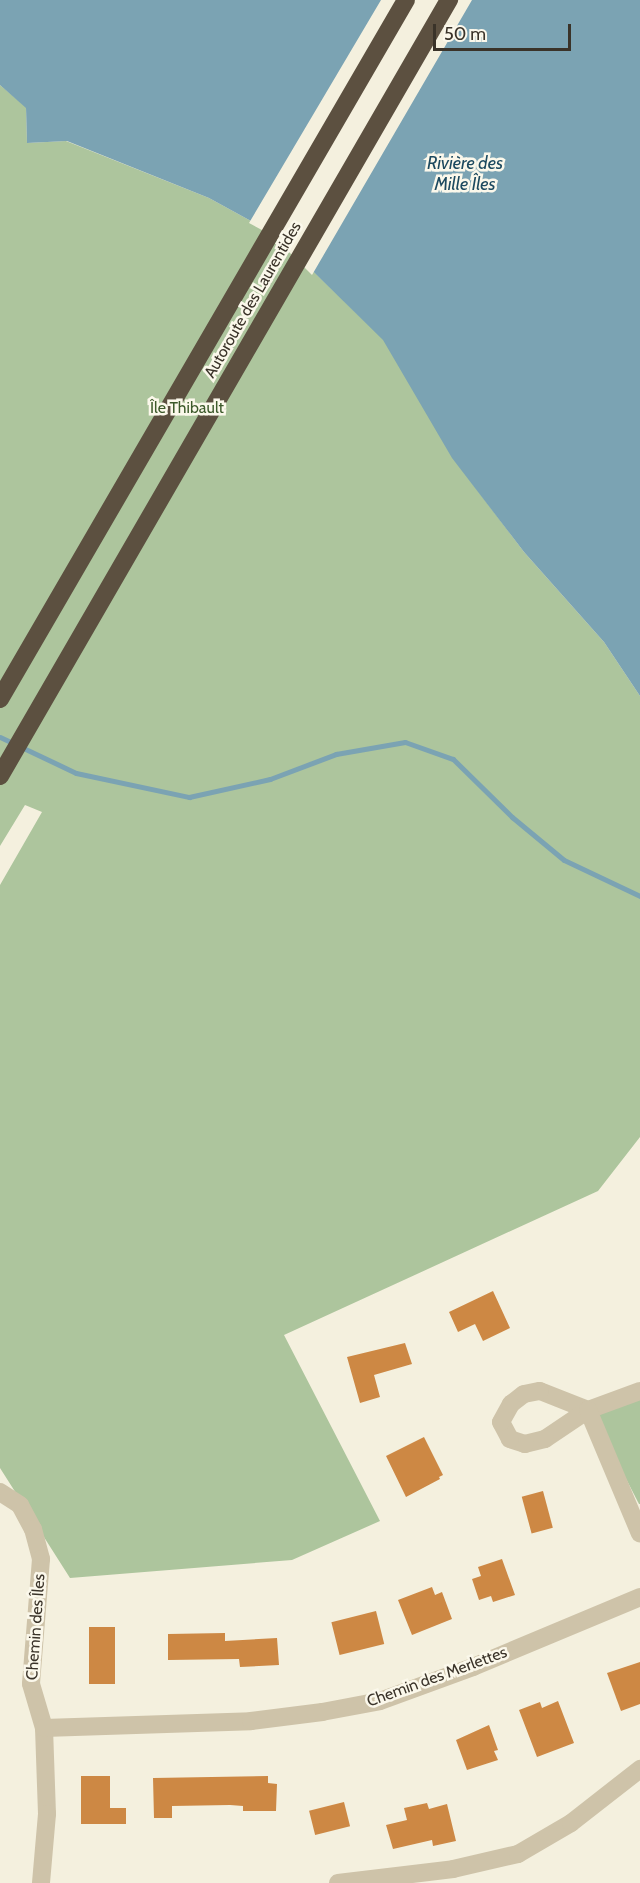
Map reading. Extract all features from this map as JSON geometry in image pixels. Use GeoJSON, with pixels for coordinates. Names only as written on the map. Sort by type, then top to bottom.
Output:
{"type":"FeatureCollection","features":[{"type":"Feature","properties":{"kind":"highway","name":"Autoroute des Laurentides"},"geometry":{"type":"LineString","coordinates":[[0,699],[405,0]]}},
{"type":"Feature","properties":{"kind":"highway","name":"Autoroute des Laurentides"},"geometry":{"type":"LineString","coordinates":[[0,776],[449,0]]}},
{"type":"Feature","properties":{"kind":"street"},"geometry":{"type":"LineString","coordinates":[[640,1390],[588,1410],[640,1534]]}},
{"type":"Feature","properties":{"kind":"street","name":"Chemin des Îles"},"geometry":{"type":"LineString","coordinates":[[0,1492],[20,1505],[33,1529],[41,1559],[31,1683],[44,1728],[47,1814],[41,1883]]}},
{"type":"Feature","properties":{"kind":"street","name":"Chemin des Merlettes"},"geometry":{"type":"LineString","coordinates":[[44,1728],[251,1720],[322,1712],[380,1701],[473,1667],[640,1597]]}},
{"type":"Feature","properties":{"kind":"street"},"geometry":{"type":"LineString","coordinates":[[338,1883],[453,1869],[518,1854],[571,1823],[640,1769]]}},
{"type":"Feature","properties":{"kind":"green space","name":"Île Thibault"},"geometry":{"type":"Polygon","coordinates":[[[0,85],[26,107],[27,143],[66,141],[209,198],[275,234],[384,340],[453,458],[524,552],[604,642],[640,696],[640,1137],[598,1191],[284,1335],[380,1521],[292,1560],[70,1578],[0,1468],[0,885],[42,812],[25,805],[0,846],[0,85]]]}},
{"type":"Feature","properties":{"kind":"green space"},"geometry":{"type":"Polygon","coordinates":[[[640,1397],[640,1504],[639,1504],[592,1413],[640,1397]]]}},
{"type":"Feature","properties":{"kind":"water","name":"Rivière des Mille Îles"},"geometry":{"type":"Polygon","coordinates":[[[0,0],[640,0],[640,696],[604,642],[524,552],[452,458],[383,340],[275,234],[209,198],[67,141],[27,143],[26,108],[0,85],[0,0]]]}},
{"type":"Feature","properties":{"kind":"pier"},"geometry":{"type":"Polygon","coordinates":[[[381,0],[472,0],[312,275],[273,236],[249,223],[381,0]]]}},
{"type":"Feature","properties":{"kind":"building"},"geometry":{"type":"Polygon","coordinates":[[[493,1291],[510,1328],[483,1341],[475,1324],[458,1332],[449,1312],[493,1291]]]}},
{"type":"Feature","properties":{"kind":"building"},"geometry":{"type":"Polygon","coordinates":[[[405,1343],[412,1364],[374,1375],[380,1397],[360,1403],[347,1357],[405,1343]]]}},
{"type":"Feature","properties":{"kind":"building"},"geometry":{"type":"Polygon","coordinates":[[[424,1437],[443,1475],[439,1477],[440,1479],[406,1497],[386,1456],[424,1437]]]}},
{"type":"Feature","properties":{"kind":"building"},"geometry":{"type":"Polygon","coordinates":[[[543,1491],[553,1528],[532,1533],[522,1497],[543,1491]]]}},
{"type":"Feature","properties":{"kind":"building"},"geometry":{"type":"Polygon","coordinates":[[[502,1559],[515,1595],[493,1602],[491,1596],[479,1600],[472,1579],[481,1576],[478,1567],[502,1559]]]}},
{"type":"Feature","properties":{"kind":"building"},"geometry":{"type":"Polygon","coordinates":[[[432,1587],[435,1595],[442,1592],[452,1619],[412,1635],[398,1600],[432,1587]]]}},
{"type":"Feature","properties":{"kind":"building"},"geometry":{"type":"Polygon","coordinates":[[[376,1611],[384,1644],[340,1655],[331,1622],[376,1611]]]}},
{"type":"Feature","properties":{"kind":"building"},"geometry":{"type":"Polygon","coordinates":[[[89,1627],[115,1627],[115,1684],[89,1684],[89,1627]]]}},
{"type":"Feature","properties":{"kind":"building"},"geometry":{"type":"Polygon","coordinates":[[[225,1633],[225,1641],[277,1638],[279,1665],[240,1667],[239,1659],[168,1660],[168,1634],[225,1633]]]}},
{"type":"Feature","properties":{"kind":"building"},"geometry":{"type":"Polygon","coordinates":[[[640,1662],[640,1704],[621,1711],[607,1673],[640,1662]]]}},
{"type":"Feature","properties":{"kind":"building"},"geometry":{"type":"Polygon","coordinates":[[[558,1701],[574,1743],[537,1757],[519,1710],[540,1702],[542,1708],[558,1701]]]}},
{"type":"Feature","properties":{"kind":"building"},"geometry":{"type":"Polygon","coordinates":[[[489,1725],[498,1750],[494,1751],[498,1760],[467,1770],[456,1740],[489,1725]]]}},
{"type":"Feature","properties":{"kind":"building"},"geometry":{"type":"Polygon","coordinates":[[[81,1776],[110,1776],[110,1808],[126,1808],[126,1824],[81,1824],[81,1776]]]}},
{"type":"Feature","properties":{"kind":"building"},"geometry":{"type":"Polygon","coordinates":[[[268,1776],[268,1783],[277,1784],[276,1811],[243,1811],[243,1806],[230,1805],[172,1806],[172,1818],[154,1818],[153,1778],[268,1776]]]}},
{"type":"Feature","properties":{"kind":"building"},"geometry":{"type":"Polygon","coordinates":[[[344,1802],[350,1826],[315,1835],[309,1811],[344,1802]]]}},
{"type":"Feature","properties":{"kind":"building"},"geometry":{"type":"Polygon","coordinates":[[[427,1803],[429,1809],[447,1804],[456,1841],[433,1846],[432,1840],[393,1849],[386,1825],[407,1820],[404,1808],[427,1803]]]}},
{"type":"Feature","properties":{"kind":"waterway"},"geometry":{"type":"LineString","coordinates":[[0,737],[76,773],[189,797],[270,779],[336,754],[405,742],[453,759],[512,817],[564,860],[640,896]]}}]}
